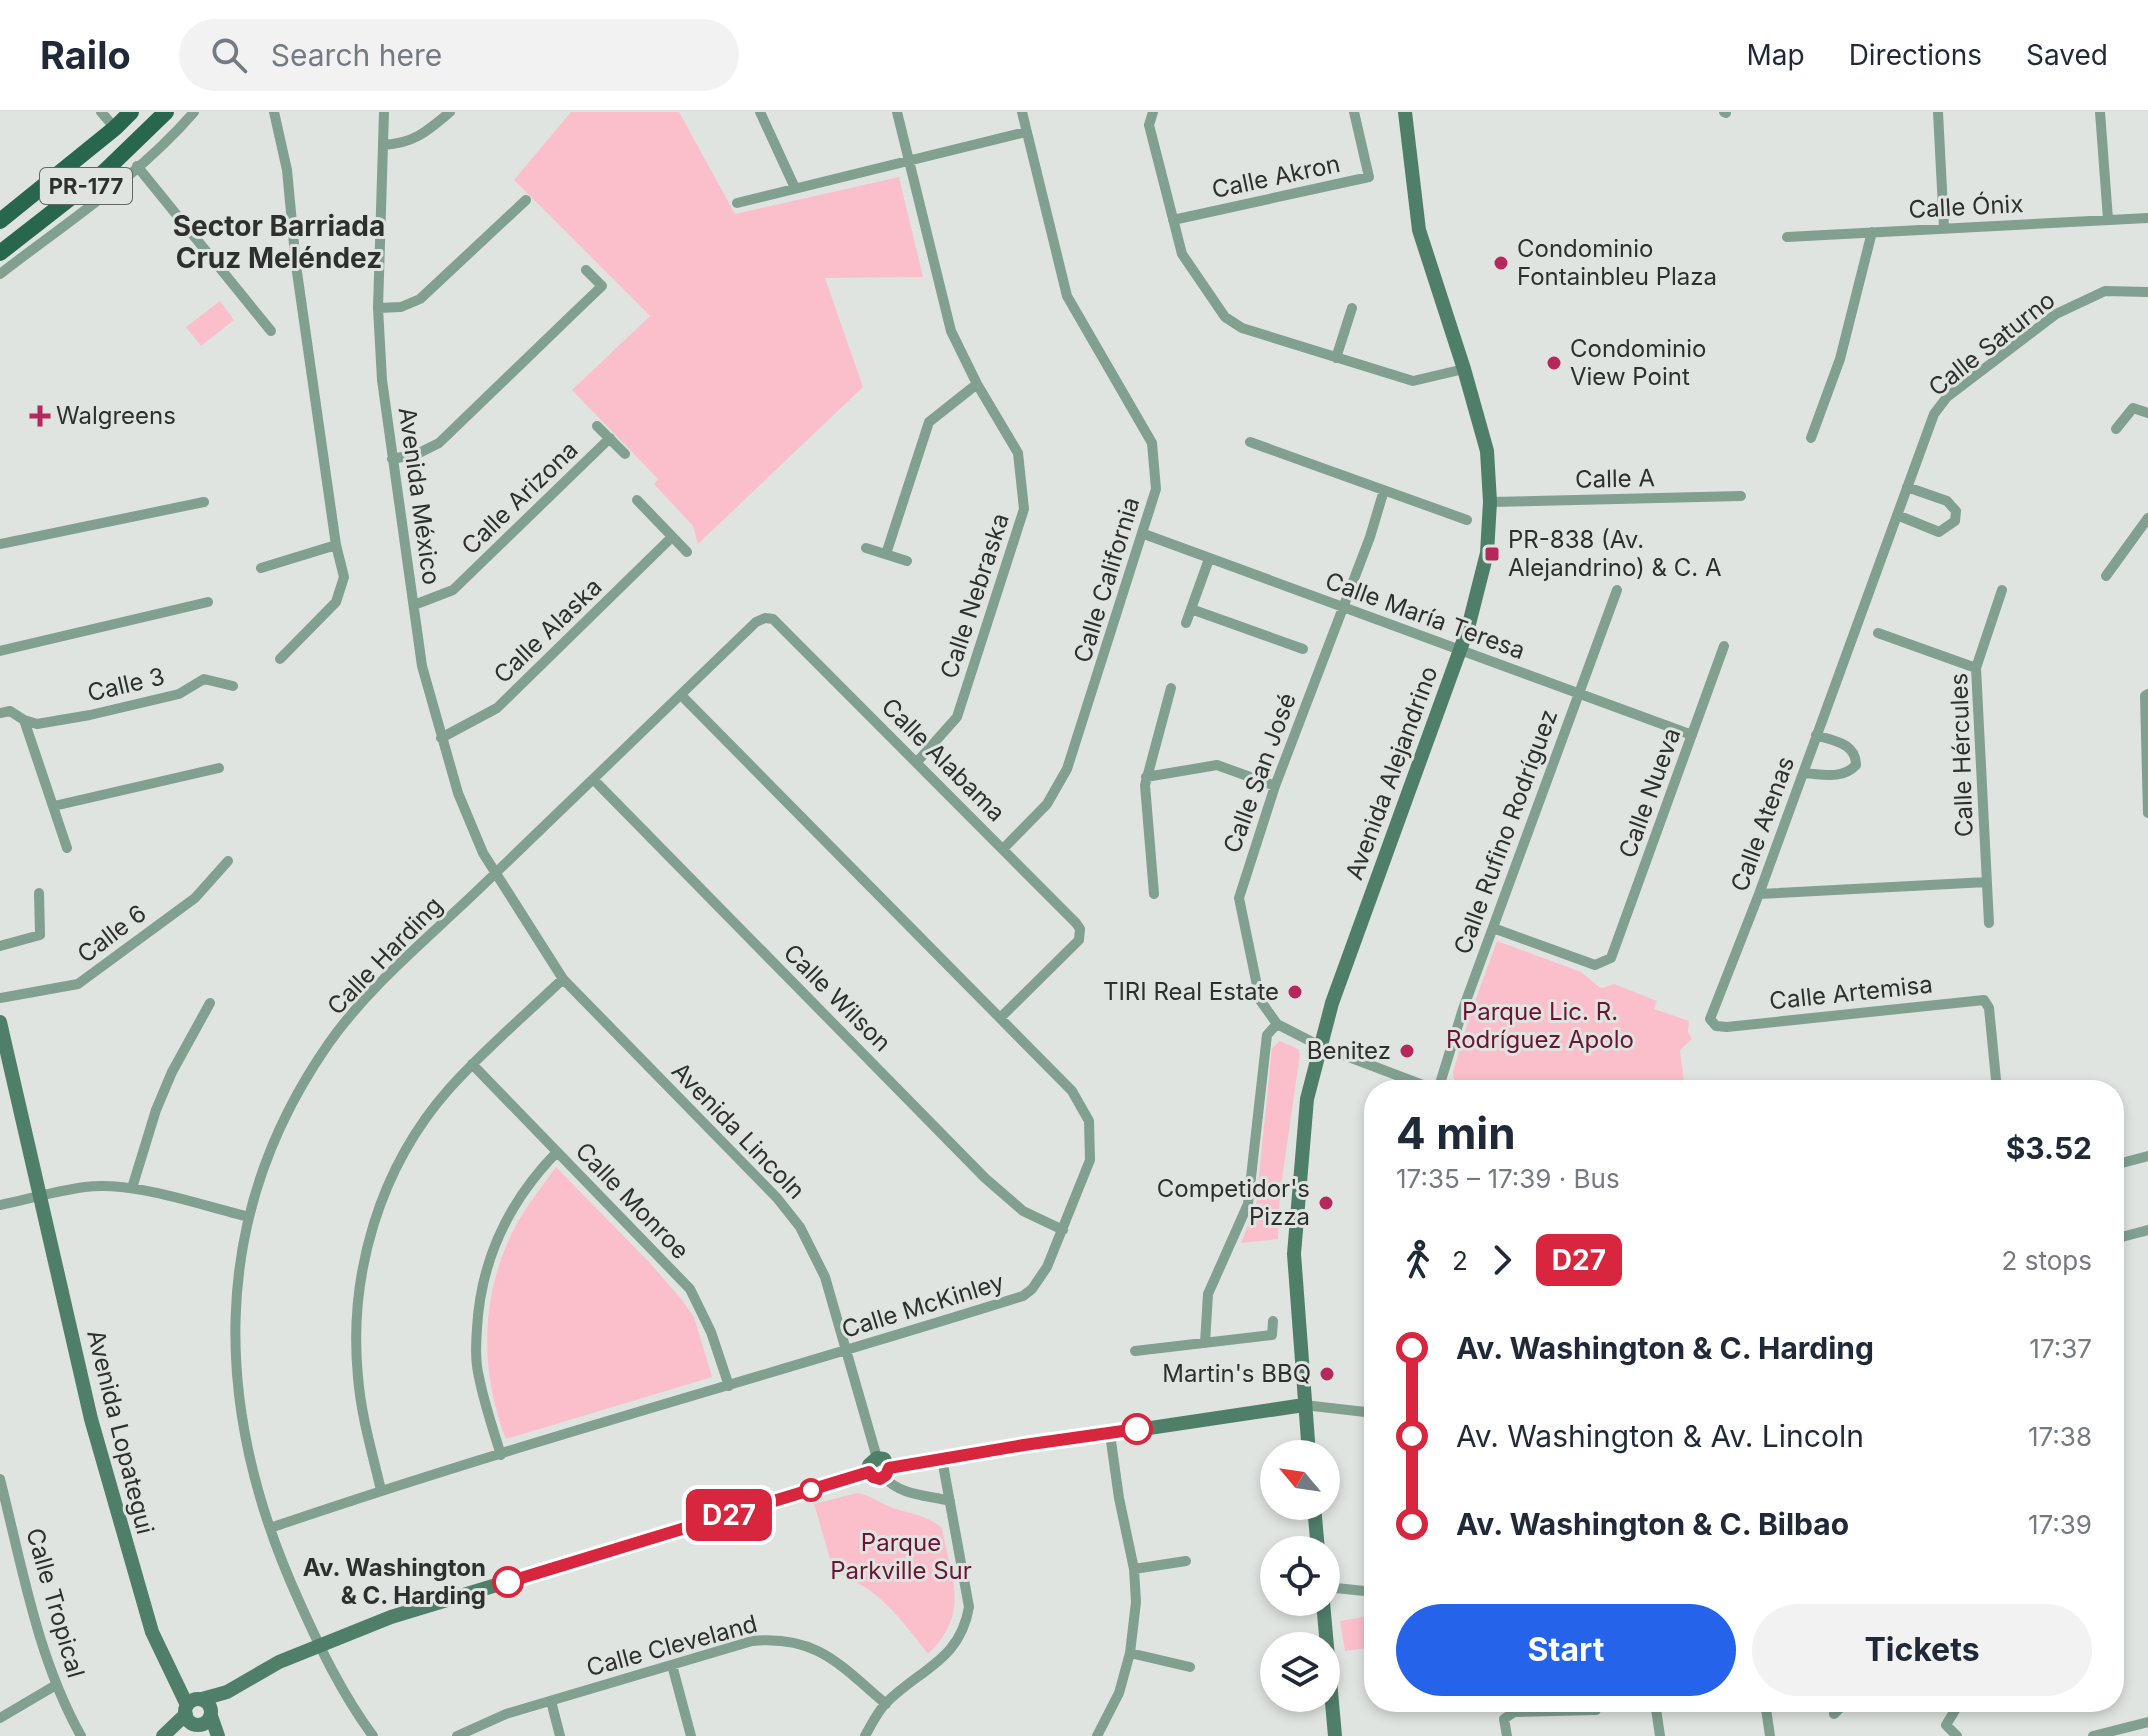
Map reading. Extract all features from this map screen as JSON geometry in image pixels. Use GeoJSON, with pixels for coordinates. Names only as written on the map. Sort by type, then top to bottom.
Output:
{"type":"FeatureCollection","features":[{"type":"Feature","properties":{"kind":"main road","name":"PR-177"},"geometry":{"type":"LineString","coordinates":[[0,221],[131,112]]}},
{"type":"Feature","properties":{"kind":"main road","name":"PR-177"},"geometry":{"type":"LineString","coordinates":[[0,253],[105,171],[166,112]]}},
{"type":"Feature","properties":{"kind":"street"},"geometry":{"type":"LineString","coordinates":[[101,112],[115,128]]}},
{"type":"Feature","properties":{"kind":"street"},"geometry":{"type":"LineString","coordinates":[[0,274],[161,147],[194,112]]}},
{"type":"Feature","properties":{"kind":"street"},"geometry":{"type":"LineString","coordinates":[[274,112],[287,170],[296,265],[336,545],[344,577],[336,602],[280,659]]}},
{"type":"Feature","properties":{"kind":"street","name":"Avenida México"},"geometry":{"type":"LineString","coordinates":[[384,112],[378,308],[382,380],[422,666],[441,738],[473,831],[495,873]]}},
{"type":"Feature","properties":{"kind":"street"},"geometry":{"type":"LineString","coordinates":[[384,145],[414,140],[450,112]]}},
{"type":"Feature","properties":{"kind":"street"},"geometry":{"type":"LineString","coordinates":[[760,112],[795,188]]}},
{"type":"Feature","properties":{"kind":"street","name":"Calle Nebraska"},"geometry":{"type":"LineString","coordinates":[[897,112],[951,331],[977,384],[1018,453],[1024,509],[957,717],[917,762]]}},
{"type":"Feature","properties":{"kind":"street","name":"Calle California"},"geometry":{"type":"LineString","coordinates":[[1003,849],[1047,804],[1067,769],[1156,489],[1152,443],[1067,296],[1022,112]]}},
{"type":"Feature","properties":{"kind":"street"},"geometry":{"type":"LineString","coordinates":[[1153,112],[1149,125],[1182,254],[1225,317],[1242,328],[1413,381],[1464,369]]}},
{"type":"Feature","properties":{"kind":"street","name":"Calle Akron"},"geometry":{"type":"LineString","coordinates":[[1173,220],[1369,177],[1354,112]]}},
{"type":"Feature","properties":{"kind":"street","name":"Avenida Alejandrino"},"geometry":{"type":"LineString","coordinates":[[1308,1440],[1294,1254],[1307,1099],[1349,954],[1460,651],[1487,553],[1490,502],[1487,451],[1419,230],[1405,112]]}},
{"type":"Feature","properties":{"kind":"street"},"geometry":{"type":"LineString","coordinates":[[1938,112],[1944,228]]}},
{"type":"Feature","properties":{"kind":"street"},"geometry":{"type":"LineString","coordinates":[[2100,112],[2108,219]]}},
{"type":"Feature","properties":{"kind":"street"},"geometry":{"type":"LineString","coordinates":[[737,203],[1026,132]]}},
{"type":"Feature","properties":{"kind":"street"},"geometry":{"type":"LineString","coordinates":[[137,166],[271,331]]}},
{"type":"Feature","properties":{"kind":"street"},"geometry":{"type":"LineString","coordinates":[[378,308],[401,307],[420,299],[526,200]]}},
{"type":"Feature","properties":{"kind":"street","name":"Calle Ónix"},"geometry":{"type":"LineString","coordinates":[[1787,237],[2148,218]]}},
{"type":"Feature","properties":{"kind":"street"},"geometry":{"type":"LineString","coordinates":[[1811,438],[1840,359],[1872,232]]}},
{"type":"Feature","properties":{"kind":"street"},"geometry":{"type":"LineString","coordinates":[[392,459],[417,454],[439,443],[602,286],[586,270]]}},
{"type":"Feature","properties":{"kind":"street","name":"Calle Saturno"},"geometry":{"type":"LineString","coordinates":[[1860,625],[1934,414],[1947,397],[2056,314],[2105,291],[2148,292]]}},
{"type":"Feature","properties":{"kind":"street"},"geometry":{"type":"LineString","coordinates":[[1336,358],[1352,308]]}},
{"type":"Feature","properties":{"kind":"street"},"geometry":{"type":"LineString","coordinates":[[886,554],[929,422],[977,384]]}},
{"type":"Feature","properties":{"kind":"street"},"geometry":{"type":"LineString","coordinates":[[2116,429],[2133,408],[2148,413]]}},
{"type":"Feature","properties":{"kind":"street"},"geometry":{"type":"LineString","coordinates":[[597,426],[625,454]]}},
{"type":"Feature","properties":{"kind":"street","name":"Calle Arizona"},"geometry":{"type":"LineString","coordinates":[[414,605],[453,590],[610,438]]}},
{"type":"Feature","properties":{"kind":"street"},"geometry":{"type":"LineString","coordinates":[[1250,442],[1467,520]]}},
{"type":"Feature","properties":{"kind":"street"},"geometry":{"type":"LineString","coordinates":[[1897,515],[1939,532],[1955,521],[1956,511],[1947,501],[1907,487]]}},
{"type":"Feature","properties":{"kind":"street","name":"Calle San José"},"geometry":{"type":"LineString","coordinates":[[1277,1024],[1267,1013],[1256,989],[1239,898],[1275,786],[1370,537],[1384,490]]}},
{"type":"Feature","properties":{"kind":"street","name":"Calle A"},"geometry":{"type":"LineString","coordinates":[[1490,502],[1741,496]]}},
{"type":"Feature","properties":{"kind":"street"},"geometry":{"type":"LineString","coordinates":[[637,500],[687,552]]}},
{"type":"Feature","properties":{"kind":"street"},"geometry":{"type":"LineString","coordinates":[[0,544],[204,502]]}},
{"type":"Feature","properties":{"kind":"street"},"geometry":{"type":"LineString","coordinates":[[2106,576],[2148,518]]}},
{"type":"Feature","properties":{"kind":"street","name":"Calle María Teresa"},"geometry":{"type":"LineString","coordinates":[[1144,534],[1692,735]]}},
{"type":"Feature","properties":{"kind":"street","name":"Calle Alaska"},"geometry":{"type":"LineString","coordinates":[[441,738],[497,708],[672,537]]}},
{"type":"Feature","properties":{"kind":"street"},"geometry":{"type":"LineString","coordinates":[[261,568],[336,545]]}},
{"type":"Feature","properties":{"kind":"street"},"geometry":{"type":"LineString","coordinates":[[866,548],[907,561]]}},
{"type":"Feature","properties":{"kind":"street"},"geometry":{"type":"LineString","coordinates":[[1186,623],[1209,559]]}},
{"type":"Feature","properties":{"kind":"street","name":"Calle Rufino Rodríguez"},"geometry":{"type":"LineString","coordinates":[[1440,1080],[1463,1009],[1617,590]]}},
{"type":"Feature","properties":{"kind":"street","name":"Calle Hércules"},"geometry":{"type":"LineString","coordinates":[[1989,923],[1976,668],[2002,590]]}},
{"type":"Feature","properties":{"kind":"street"},"geometry":{"type":"LineString","coordinates":[[0,651],[208,602]]}},
{"type":"Feature","properties":{"kind":"street"},"geometry":{"type":"LineString","coordinates":[[1191,609],[1303,649]]}},
{"type":"Feature","properties":{"kind":"street","name":"Calle Alabama"},"geometry":{"type":"LineString","coordinates":[[765,618],[773,619],[1080,929],[1079,940],[1000,1018]]}},
{"type":"Feature","properties":{"kind":"street","name":"Calle Harding"},"geometry":{"type":"LineString","coordinates":[[373,1736],[351,1706],[318,1646],[259,1498],[243,1431],[235,1362],[239,1274],[249,1217],[268,1155],[329,1044],[369,995],[756,622],[765,618]]}},
{"type":"Feature","properties":{"kind":"street","name":"Calle Atenas"},"geometry":{"type":"LineString","coordinates":[[1727,1027],[1716,1026],[1710,1019],[1860,625]]}},
{"type":"Feature","properties":{"kind":"street"},"geometry":{"type":"LineString","coordinates":[[1878,633],[1976,668]]}},
{"type":"Feature","properties":{"kind":"street","name":"Calle Nueva"},"geometry":{"type":"LineString","coordinates":[[1493,928],[1595,965],[1607,962],[1613,954],[1724,646]]}},
{"type":"Feature","properties":{"kind":"street","name":"Calle 3"},"geometry":{"type":"LineString","coordinates":[[0,713],[10,711],[37,724],[179,694],[204,679],[233,686]]}},
{"type":"Feature","properties":{"kind":"street"},"geometry":{"type":"LineString","coordinates":[[1154,894],[1146,777],[1171,688]]}},
{"type":"Feature","properties":{"kind":"street","name":"Calle McKinley"},"geometry":{"type":"LineString","coordinates":[[270,1528],[381,1490],[1023,1296],[1032,1289],[1047,1267],[1090,1160],[1089,1121],[1072,1091],[681,695]]}},
{"type":"Feature","properties":{"kind":"street"},"geometry":{"type":"LineString","coordinates":[[2147,695],[2148,813]]}},
{"type":"Feature","properties":{"kind":"street"},"geometry":{"type":"LineString","coordinates":[[24,720],[67,848]]}},
{"type":"Feature","properties":{"kind":"street"},"geometry":{"type":"LineString","coordinates":[[1803,773],[1840,775],[1848,773],[1856,765],[1856,755],[1851,748],[1816,735]]}},
{"type":"Feature","properties":{"kind":"street"},"geometry":{"type":"LineString","coordinates":[[1146,777],[1217,765],[1275,786]]}},
{"type":"Feature","properties":{"kind":"street"},"geometry":{"type":"LineString","coordinates":[[54,806],[219,768]]}},
{"type":"Feature","properties":{"kind":"street","name":"Calle Wilson"},"geometry":{"type":"LineString","coordinates":[[594,780],[985,1178],[1023,1211],[1063,1230]]}},
{"type":"Feature","properties":{"kind":"street","name":"Calle 6"},"geometry":{"type":"LineString","coordinates":[[0,998],[78,984],[195,898],[228,861]]}},
{"type":"Feature","properties":{"kind":"street","name":"Avenida Lincoln"},"geometry":{"type":"LineString","coordinates":[[495,873],[563,979],[777,1198],[800,1227],[825,1277],[877,1458]]}},
{"type":"Feature","properties":{"kind":"street"},"geometry":{"type":"LineString","coordinates":[[1759,894],[1987,882]]}},
{"type":"Feature","properties":{"kind":"street"},"geometry":{"type":"LineString","coordinates":[[0,946],[40,935],[39,893]]}},
{"type":"Feature","properties":{"kind":"street"},"geometry":{"type":"LineString","coordinates":[[381,1490],[358,1376],[356,1312],[365,1257],[394,1172],[429,1116],[472,1064],[563,979]]}},
{"type":"Feature","properties":{"kind":"street","name":"Calle Artemisa"},"geometry":{"type":"LineString","coordinates":[[1727,1027],[1979,999],[1984,1000],[1989,1008],[1996,1080]]}},
{"type":"Feature","properties":{"kind":"street"},"geometry":{"type":"LineString","coordinates":[[132,1188],[156,1110],[172,1072],[210,1003]]}},
{"type":"Feature","properties":{"kind":"street","name":"Avenida Lopategui"},"geometry":{"type":"LineString","coordinates":[[0,1022],[91,1419],[136,1582],[152,1632],[211,1736]]}},
{"type":"Feature","properties":{"kind":"street"},"geometry":{"type":"LineString","coordinates":[[1205,1343],[1208,1294],[1248,1204],[1267,1035],[1277,1024],[1320,1046],[1410,1080]]}},
{"type":"Feature","properties":{"kind":"street","name":"Calle Monroe"},"geometry":{"type":"LineString","coordinates":[[472,1064],[690,1289],[711,1332],[729,1386]]}},
{"type":"Feature","properties":{"kind":"street"},"geometry":{"type":"LineString","coordinates":[[501,1455],[478,1375],[476,1347],[481,1289],[499,1231],[529,1183],[557,1152]]}},
{"type":"Feature","properties":{"kind":"street"},"geometry":{"type":"LineString","coordinates":[[2124,1162],[2148,1156]]}},
{"type":"Feature","properties":{"kind":"street"},"geometry":{"type":"LineString","coordinates":[[0,1205],[86,1187],[132,1188],[249,1217]]}},
{"type":"Feature","properties":{"kind":"street"},"geometry":{"type":"LineString","coordinates":[[2124,1236],[2148,1230]]}},
{"type":"Feature","properties":{"kind":"street"},"geometry":{"type":"LineString","coordinates":[[1135,1351],[1272,1335],[1273,1321]]}},
{"type":"Feature","properties":{"kind":"street"},"geometry":{"type":"LineString","coordinates":[[950,1501],[896,1488],[886,1473],[887,1462],[877,1458],[869,1465],[869,1472],[877,1479],[886,1473],[942,1459],[1304,1405],[1364,1412]]}},
{"type":"Feature","properties":{"kind":"street"},"geometry":{"type":"LineString","coordinates":[[1097,1736],[1119,1693],[1130,1653],[1136,1602],[1134,1569],[1110,1434]]}},
{"type":"Feature","properties":{"kind":"street"},"geometry":{"type":"LineString","coordinates":[[865,1736],[886,1704],[948,1654],[962,1633],[969,1607],[942,1459]]}},
{"type":"Feature","properties":{"kind":"street"},"geometry":{"type":"LineString","coordinates":[[166,1736],[227,1692],[279,1662],[391,1617],[869,1472]]}},
{"type":"Feature","properties":{"kind":"street","name":"Calle Tropical"},"geometry":{"type":"LineString","coordinates":[[0,1479],[37,1628],[56,1685],[81,1736]]}},
{"type":"Feature","properties":{"kind":"street"},"geometry":{"type":"LineString","coordinates":[[1134,1569],[1186,1561]]}},
{"type":"Feature","properties":{"kind":"street"},"geometry":{"type":"LineString","coordinates":[[1340,1588],[1364,1591]]}},
{"type":"Feature","properties":{"kind":"street"},"geometry":{"type":"LineString","coordinates":[[1324,1616],[1335,1736]]}},
{"type":"Feature","properties":{"kind":"street","name":"Calle Cleveland"},"geometry":{"type":"LineString","coordinates":[[457,1736],[479,1724],[752,1641],[794,1642],[827,1654],[886,1704]]}},
{"type":"Feature","properties":{"kind":"street"},"geometry":{"type":"LineString","coordinates":[[1130,1653],[1190,1667]]}},
{"type":"Feature","properties":{"kind":"street"},"geometry":{"type":"LineString","coordinates":[[672,1665],[691,1736]]}},
{"type":"Feature","properties":{"kind":"street"},"geometry":{"type":"LineString","coordinates":[[0,1718],[56,1685]]}},
{"type":"Feature","properties":{"kind":"street"},"geometry":{"type":"LineString","coordinates":[[551,1701],[560,1736]]}},
{"type":"Feature","properties":{"kind":"street","name":"Avenida Lopategui"},"geometry":{"type":"LineString","coordinates":[[198,1712],[218,1736]]}},
{"type":"Feature","properties":{"kind":"street"},"geometry":{"type":"LineString","coordinates":[[1507,1736],[1504,1719],[1514,1712]]}},
{"type":"Feature","properties":{"kind":"street"},"geometry":{"type":"LineString","coordinates":[[1656,1712],[1660,1736]]}},
{"type":"Feature","properties":{"kind":"street"},"geometry":{"type":"LineString","coordinates":[[1766,1712],[1770,1736]]}},
{"type":"Feature","properties":{"kind":"street"},"geometry":{"type":"LineString","coordinates":[[1954,1712],[1946,1725],[1957,1736]]}},
{"type":"Feature","properties":{"kind":"street"},"geometry":{"type":"LineString","coordinates":[[2093,1736],[2148,1722]]}},
{"type":"Feature","properties":{"kind":"green space"},"geometry":{"type":"Polygon","coordinates":[[[571,112],[679,112],[735,214],[899,177],[923,277],[825,278],[863,387],[698,544],[693,526],[654,484],[658,479],[572,390],[650,316],[514,180],[571,112]]]}},
{"type":"Feature","properties":{"kind":"green space"},"geometry":{"type":"Polygon","coordinates":[[[220,301],[234,320],[201,346],[186,327],[220,301]]]}},
{"type":"Feature","properties":{"kind":"green space","name":"Parque Lic. R. Rodríguez Apolo"},"geometry":{"type":"Polygon","coordinates":[[[1497,941],[1581,972],[1599,987],[1614,984],[1657,1001],[1654,1009],[1689,1021],[1688,1032],[1692,1039],[1680,1050],[1684,1080],[1454,1080],[1453,1072],[1497,941]]]}},
{"type":"Feature","properties":{"kind":"green space"},"geometry":{"type":"Polygon","coordinates":[[[1280,1041],[1298,1049],[1300,1054],[1280,1193],[1278,1239],[1241,1243],[1256,1205],[1272,1048],[1280,1041]]]}},
{"type":"Feature","properties":{"kind":"green space"},"geometry":{"type":"Polygon","coordinates":[[[556,1167],[682,1300],[694,1317],[712,1377],[506,1439],[496,1410],[487,1351],[492,1291],[512,1234],[556,1167]]]}},
{"type":"Feature","properties":{"kind":"green space","name":"Parque Parkville Sur"},"geometry":{"type":"Polygon","coordinates":[[[857,1493],[925,1518],[942,1528],[953,1579],[954,1610],[950,1624],[928,1654],[898,1616],[876,1595],[834,1572],[814,1504],[857,1493]]]}},
{"type":"Feature","properties":{"kind":"green space"},"geometry":{"type":"Polygon","coordinates":[[[1364,1617],[1364,1648],[1345,1651],[1340,1621],[1364,1617]]]}},
{"type":"Feature","properties":{"kind":"bus line","name":"D27"},"geometry":{"type":"LineString","coordinates":[[508,1582],[869,1472],[880,1479],[889,1468],[1137,1429]]}},
{"type":"Feature","properties":{"kind":"place","name":"Condominio Fontainbleu Plaza"},"geometry":{"type":"Point","coordinates":[1501,263]}},
{"type":"Feature","properties":{"kind":"place","name":"Condominio View Point"},"geometry":{"type":"Point","coordinates":[1554,363]}},
{"type":"Feature","properties":{"kind":"place","name":"Walgreens"},"geometry":{"type":"Point","coordinates":[40,416]}},
{"type":"Feature","properties":{"kind":"place","name":"PR-838 (Av. Alejandrino) & C. A"},"geometry":{"type":"Point","coordinates":[1492,554]}},
{"type":"Feature","properties":{"kind":"place","name":"TIRI Real Estate"},"geometry":{"type":"Point","coordinates":[1295,992]}},
{"type":"Feature","properties":{"kind":"place","name":"Benitez"},"geometry":{"type":"Point","coordinates":[1407,1051]}},
{"type":"Feature","properties":{"kind":"place","name":"Competidor's Pizza"},"geometry":{"type":"Point","coordinates":[1326,1203]}},
{"type":"Feature","properties":{"kind":"place","name":"Martin's BBQ"},"geometry":{"type":"Point","coordinates":[1327,1374]}},
{"type":"Feature","properties":{"kind":"place","name":"Av. Washington & C. Harding"},"geometry":{"type":"Point","coordinates":[508,1582]}},
{"type":"Feature","properties":{"kind":"district","name":"Sector Barriada Cruz Meléndez"},"geometry":{"type":"Point","coordinates":[279,242]}}]}
